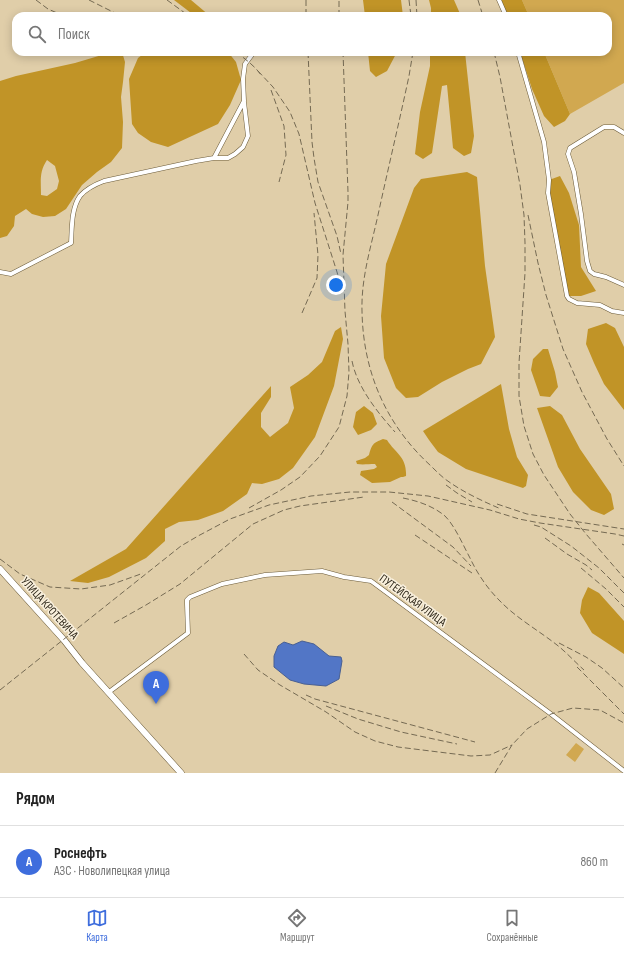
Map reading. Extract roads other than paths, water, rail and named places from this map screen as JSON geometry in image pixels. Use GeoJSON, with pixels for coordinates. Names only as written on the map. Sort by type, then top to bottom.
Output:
{"type":"FeatureCollection","features":[{"type":"Feature","properties":{"kind":"street"},"geometry":{"type":"LineString","coordinates":[[499,0],[504,12]]}},
{"type":"Feature","properties":{"kind":"street"},"geometry":{"type":"LineString","coordinates":[[0,272],[11,274],[71,243],[76,205],[80,196],[97,184],[104,181],[196,160],[228,158],[235,154],[243,147],[248,136],[243,79],[245,64],[251,56]]}},
{"type":"Feature","properties":{"kind":"street"},"geometry":{"type":"LineString","coordinates":[[519,56],[545,149],[549,180],[548,193],[568,299],[577,303],[600,305],[612,311],[624,313]]}},
{"type":"Feature","properties":{"kind":"street"},"geometry":{"type":"LineString","coordinates":[[214,158],[244,101]]}},
{"type":"Feature","properties":{"kind":"street"},"geometry":{"type":"LineString","coordinates":[[624,133],[614,127],[604,127],[570,148],[568,154],[574,172],[587,261],[590,271],[594,274],[606,277],[624,285]]}},
{"type":"Feature","properties":{"kind":"street","name":"УЛИЦА КРОТЕВИЧА"},"geometry":{"type":"LineString","coordinates":[[0,569],[181,773]]}},
{"type":"Feature","properties":{"kind":"street","name":"ПУТЕЙСКАЯ УЛИЦА"},"geometry":{"type":"LineString","coordinates":[[109,692],[188,633],[187,600],[190,597],[222,584],[265,575],[322,571],[344,577],[371,581],[551,714],[621,771]]}},
{"type":"Feature","properties":{"kind":"water"},"geometry":{"type":"Polygon","coordinates":[[[302,641],[314,644],[329,656],[341,657],[342,661],[339,679],[326,686],[304,684],[290,680],[274,667],[274,656],[278,646],[284,642],[293,645],[302,641]]]}},
{"type":"Feature","properties":{"kind":"railway"},"geometry":{"type":"LineString","coordinates":[[36,0],[55,12]]}},
{"type":"Feature","properties":{"kind":"railway"},"geometry":{"type":"LineString","coordinates":[[89,0],[113,12]]}},
{"type":"Feature","properties":{"kind":"railway"},"geometry":{"type":"LineString","coordinates":[[167,0],[184,12]]}},
{"type":"Feature","properties":{"kind":"railway"},"geometry":{"type":"LineString","coordinates":[[306,0],[306,12]]}},
{"type":"Feature","properties":{"kind":"railway"},"geometry":{"type":"LineString","coordinates":[[409,0],[410,12]]}},
{"type":"Feature","properties":{"kind":"railway"},"geometry":{"type":"LineString","coordinates":[[416,0],[417,12]]}},
{"type":"Feature","properties":{"kind":"railway"},"geometry":{"type":"LineString","coordinates":[[478,0],[482,12]]}},
{"type":"Feature","properties":{"kind":"railway"},"geometry":{"type":"LineString","coordinates":[[339,1],[339,12]]}},
{"type":"Feature","properties":{"kind":"railway"},"geometry":{"type":"LineString","coordinates":[[241,56],[261,75]]}},
{"type":"Feature","properties":{"kind":"railway"},"geometry":{"type":"LineString","coordinates":[[308,56],[314,158],[318,182],[337,236],[341,254]]}},
{"type":"Feature","properties":{"kind":"railway"},"geometry":{"type":"LineString","coordinates":[[249,508],[281,490],[300,477],[320,456],[339,427],[347,396],[349,372],[343,255],[348,192],[343,56]]}},
{"type":"Feature","properties":{"kind":"railway"},"geometry":{"type":"LineString","coordinates":[[412,56],[363,287],[363,333],[367,355],[372,376],[380,396],[401,433],[415,450],[445,479],[458,488],[501,509]]}},
{"type":"Feature","properties":{"kind":"railway"},"geometry":{"type":"LineString","coordinates":[[495,56],[520,185],[524,215],[525,273],[519,363],[519,396],[524,426],[533,454],[544,475],[570,514],[624,578]]}},
{"type":"Feature","properties":{"kind":"railway"},"geometry":{"type":"LineString","coordinates":[[258,71],[273,87],[290,112],[299,134],[315,203],[341,286]]}},
{"type":"Feature","properties":{"kind":"railway"},"geometry":{"type":"LineString","coordinates":[[271,90],[284,126],[286,155],[279,182]]}},
{"type":"Feature","properties":{"kind":"railway"},"geometry":{"type":"LineString","coordinates":[[302,313],[317,278],[318,255],[314,213]]}},
{"type":"Feature","properties":{"kind":"railway"},"geometry":{"type":"LineString","coordinates":[[528,215],[546,295],[563,349],[582,392],[607,439],[624,466]]}},
{"type":"Feature","properties":{"kind":"railway"},"geometry":{"type":"LineString","coordinates":[[352,361],[363,390],[375,408],[395,432]]}},
{"type":"Feature","properties":{"kind":"railway"},"geometry":{"type":"LineString","coordinates":[[446,485],[472,502]]}},
{"type":"Feature","properties":{"kind":"railway"},"geometry":{"type":"LineString","coordinates":[[0,690],[181,546],[230,519],[269,505],[311,496],[350,492],[389,492],[428,496],[490,510],[519,519],[624,536]]}},
{"type":"Feature","properties":{"kind":"railway"},"geometry":{"type":"LineString","coordinates":[[114,623],[180,584],[253,524],[284,510],[300,506],[364,497]]}},
{"type":"Feature","properties":{"kind":"railway"},"geometry":{"type":"LineString","coordinates":[[403,498],[425,504],[445,516],[455,530],[479,575],[495,595],[513,613],[550,639],[584,670]]}},
{"type":"Feature","properties":{"kind":"railway"},"geometry":{"type":"LineString","coordinates":[[392,502],[453,547],[471,566]]}},
{"type":"Feature","properties":{"kind":"railway"},"geometry":{"type":"LineString","coordinates":[[497,504],[527,514],[624,529]]}},
{"type":"Feature","properties":{"kind":"railway"},"geometry":{"type":"LineString","coordinates":[[534,525],[541,527],[571,546],[599,568],[624,593]]}},
{"type":"Feature","properties":{"kind":"railway"},"geometry":{"type":"LineString","coordinates":[[415,535],[472,573]]}},
{"type":"Feature","properties":{"kind":"railway"},"geometry":{"type":"LineString","coordinates":[[545,538],[592,570]]}},
{"type":"Feature","properties":{"kind":"railway"},"geometry":{"type":"LineString","coordinates":[[0,559],[20,574],[50,587],[81,589],[110,585],[143,573]]}},
{"type":"Feature","properties":{"kind":"railway"},"geometry":{"type":"LineString","coordinates":[[581,568],[606,589],[624,607]]}},
{"type":"Feature","properties":{"kind":"railway"},"geometry":{"type":"LineString","coordinates":[[559,643],[586,657],[602,668],[624,688]]}},
{"type":"Feature","properties":{"kind":"railway"},"geometry":{"type":"LineString","coordinates":[[244,654],[258,670],[280,685],[326,712],[355,732],[375,741],[398,747],[471,756],[490,755],[512,745]]}},
{"type":"Feature","properties":{"kind":"railway"},"geometry":{"type":"LineString","coordinates":[[577,667],[624,714]]}},
{"type":"Feature","properties":{"kind":"railway"},"geometry":{"type":"LineString","coordinates":[[306,695],[315,699],[475,742]]}},
{"type":"Feature","properties":{"kind":"railway"},"geometry":{"type":"LineString","coordinates":[[326,706],[358,719],[401,732],[457,744]]}},
{"type":"Feature","properties":{"kind":"railway"},"geometry":{"type":"LineString","coordinates":[[495,773],[512,745],[527,729],[551,714],[573,708],[600,710],[624,723]]}},
{"type":"Feature","properties":{"kind":"place","name":"Роснефть"},"geometry":{"type":"Point","coordinates":[156,704]}}]}
